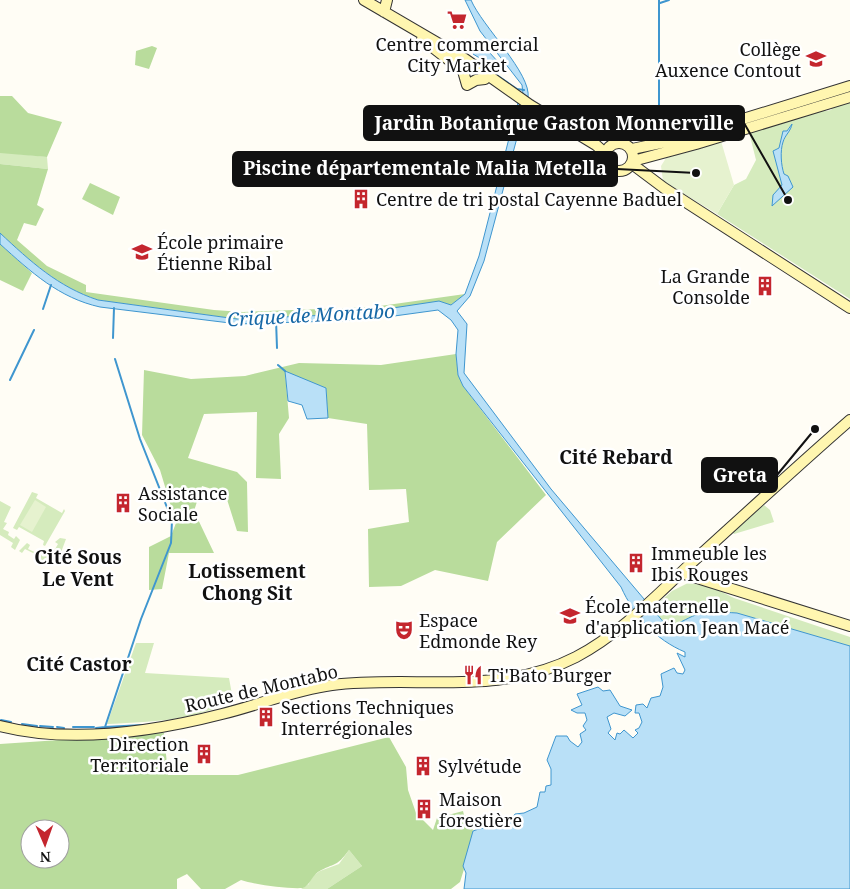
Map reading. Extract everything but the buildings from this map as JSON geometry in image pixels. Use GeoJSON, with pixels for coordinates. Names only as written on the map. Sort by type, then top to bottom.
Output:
{"type":"FeatureCollection","features":[{"type":"Feature","properties":{"kind":"main road"},"geometry":{"type":"LineString","coordinates":[[364,0],[412,30],[465,59],[523,101]]}},
{"type":"Feature","properties":{"kind":"main road"},"geometry":{"type":"LineString","coordinates":[[384,12],[387,0]]}},
{"type":"Feature","properties":{"kind":"main road"},"geometry":{"type":"LineString","coordinates":[[412,30],[463,71],[467,85],[476,80],[485,79],[596,145],[608,149]]}},
{"type":"Feature","properties":{"kind":"main road"},"geometry":{"type":"LineString","coordinates":[[850,86],[674,140],[632,149],[620,142],[608,149],[605,161],[610,168],[617,171],[696,144],[850,97]]}},
{"type":"Feature","properties":{"kind":"main road"},"geometry":{"type":"LineString","coordinates":[[630,165],[632,149]]}},
{"type":"Feature","properties":{"kind":"main road"},"geometry":{"type":"LineString","coordinates":[[630,165],[850,308]]}},
{"type":"Feature","properties":{"kind":"main road"},"geometry":{"type":"LineString","coordinates":[[681,573],[850,420]]}},
{"type":"Feature","properties":{"kind":"main road"},"geometry":{"type":"LineString","coordinates":[[681,573],[850,626]]}},
{"type":"Feature","properties":{"kind":"main road","name":"Route de Montabo"},"geometry":{"type":"LineString","coordinates":[[0,726],[28,731],[68,734],[145,729],[222,714],[295,693],[332,685],[369,682],[478,683],[532,674],[576,657],[633,617],[681,573]]}},
{"type":"Feature","properties":{"kind":"green space"},"geometry":{"type":"Polygon","coordinates":[[[152,46],[157,48],[149,69],[135,65],[136,51],[152,46]]]}},
{"type":"Feature","properties":{"kind":"green space"},"geometry":{"type":"Polygon","coordinates":[[[0,96],[12,96],[28,113],[62,122],[47,157],[0,153],[0,96]]]}},
{"type":"Feature","properties":{"kind":"green space"},"geometry":{"type":"Polygon","coordinates":[[[850,102],[850,299],[717,214],[734,185],[746,179],[756,160],[749,132],[824,109],[826,111],[831,110],[833,107],[850,102]]]}},
{"type":"Feature","properties":{"kind":"green space"},"geometry":{"type":"Polygon","coordinates":[[[721,141],[734,185],[717,214],[663,181],[661,166],[666,158],[721,141]]]}},
{"type":"Feature","properties":{"kind":"green space"},"geometry":{"type":"Polygon","coordinates":[[[0,152],[47,157],[48,169],[0,164],[0,152]]]}},
{"type":"Feature","properties":{"kind":"green space"},"geometry":{"type":"Polygon","coordinates":[[[0,164],[48,169],[37,205],[44,209],[36,226],[24,223],[17,240],[47,266],[86,285],[86,292],[214,310],[243,312],[373,307],[465,294],[451,305],[353,314],[237,319],[98,300],[70,288],[45,272],[0,233],[0,164]]]}},
{"type":"Feature","properties":{"kind":"green space"},"geometry":{"type":"Polygon","coordinates":[[[90,183],[120,197],[113,215],[82,199],[90,183]]]}},
{"type":"Feature","properties":{"kind":"green space"},"geometry":{"type":"Polygon","coordinates":[[[0,244],[32,273],[23,291],[0,280],[0,244]]]}},
{"type":"Feature","properties":{"kind":"green space"},"geometry":{"type":"Polygon","coordinates":[[[456,354],[458,375],[463,386],[546,495],[497,542],[488,581],[435,570],[401,586],[369,587],[368,529],[409,522],[406,489],[369,490],[367,424],[328,418],[326,388],[285,372],[289,418],[279,434],[281,479],[256,478],[257,412],[204,414],[188,458],[237,472],[247,482],[248,532],[237,531],[225,493],[202,486],[194,511],[214,553],[169,553],[162,589],[149,590],[149,547],[171,536],[176,523],[160,470],[142,435],[144,370],[191,379],[245,376],[299,363],[381,365],[456,354]]]}},
{"type":"Feature","properties":{"kind":"green space"},"geometry":{"type":"Polygon","coordinates":[[[32,492],[38,494],[36,498],[62,513],[64,509],[65,511],[45,546],[43,545],[44,541],[19,527],[17,530],[13,528],[32,492]]]}},
{"type":"Feature","properties":{"kind":"green space"},"geometry":{"type":"Polygon","coordinates":[[[35,500],[46,507],[32,532],[20,525],[35,500]]]}},
{"type":"Feature","properties":{"kind":"green space"},"geometry":{"type":"Polygon","coordinates":[[[0,501],[11,507],[4,522],[7,523],[3,529],[9,532],[8,535],[14,539],[16,536],[20,540],[15,550],[11,547],[13,543],[0,535],[0,501]]]}},
{"type":"Feature","properties":{"kind":"green space"},"geometry":{"type":"Polygon","coordinates":[[[764,505],[770,510],[774,522],[734,534],[732,532],[764,505]]]}},
{"type":"Feature","properties":{"kind":"green space"},"geometry":{"type":"Polygon","coordinates":[[[60,538],[66,539],[57,563],[51,561],[47,566],[37,561],[39,556],[25,549],[22,553],[19,551],[27,543],[30,545],[28,549],[41,555],[44,553],[51,556],[58,544],[55,542],[60,538]]]}},
{"type":"Feature","properties":{"kind":"green space"},"geometry":{"type":"Polygon","coordinates":[[[688,583],[710,586],[734,598],[850,637],[850,683],[701,653],[663,624],[653,608],[672,591],[688,583]]]}},
{"type":"Feature","properties":{"kind":"green space"},"geometry":{"type":"Polygon","coordinates":[[[136,643],[154,643],[145,673],[229,678],[233,700],[219,707],[188,716],[156,721],[107,724],[136,643]]]}},
{"type":"Feature","properties":{"kind":"green space"},"geometry":{"type":"Polygon","coordinates":[[[164,733],[168,775],[238,775],[389,737],[406,767],[408,790],[416,813],[433,830],[437,818],[463,811],[464,815],[469,817],[473,831],[469,853],[460,882],[451,889],[327,889],[362,866],[349,850],[338,862],[318,872],[303,888],[255,884],[241,880],[225,889],[201,889],[187,874],[177,879],[177,889],[0,889],[0,744],[164,733]]]}},
{"type":"Feature","properties":{"kind":"green space"},"geometry":{"type":"Polygon","coordinates":[[[349,850],[362,866],[327,889],[301,889],[309,884],[310,878],[320,871],[339,864],[349,850]]]}},
{"type":"Feature","properties":{"kind":"water"},"geometry":{"type":"Polygon","coordinates":[[[465,0],[471,0],[485,23],[515,63],[527,88],[528,98],[523,94],[522,85],[480,31],[465,0]]]}},
{"type":"Feature","properties":{"kind":"water"},"geometry":{"type":"Polygon","coordinates":[[[480,42],[499,63],[496,68],[473,54],[480,42]]]}},
{"type":"Feature","properties":{"kind":"water"},"geometry":{"type":"Polygon","coordinates":[[[518,103],[525,108],[484,261],[470,296],[457,311],[467,324],[464,373],[551,489],[666,625],[682,622],[692,616],[701,614],[737,613],[850,646],[850,889],[464,889],[466,873],[463,866],[473,831],[487,828],[502,828],[506,826],[515,814],[524,813],[537,807],[540,792],[545,792],[546,786],[551,785],[551,769],[547,760],[556,736],[567,736],[578,747],[582,742],[580,734],[586,730],[583,726],[587,720],[585,713],[577,713],[571,710],[582,705],[577,694],[598,687],[603,691],[610,690],[620,706],[632,710],[625,716],[614,713],[607,717],[611,729],[608,733],[615,740],[617,733],[620,734],[624,730],[633,738],[638,733],[635,730],[639,728],[642,722],[639,713],[635,713],[636,705],[643,704],[647,708],[651,698],[660,696],[663,687],[661,674],[674,668],[677,673],[683,674],[685,670],[677,653],[685,657],[685,652],[655,634],[639,617],[621,587],[463,386],[458,375],[456,354],[458,330],[451,320],[438,310],[365,320],[238,324],[100,307],[71,297],[46,283],[0,244],[0,233],[45,272],[70,288],[98,300],[237,319],[353,314],[439,301],[451,305],[465,294],[479,256],[518,103]]]}},
{"type":"Feature","properties":{"kind":"water"},"geometry":{"type":"Polygon","coordinates":[[[792,124],[783,142],[781,158],[784,174],[788,176],[793,187],[772,206],[773,195],[782,185],[773,151],[779,148],[783,131],[787,131],[792,124]]]}},
{"type":"Feature","properties":{"kind":"water"},"geometry":{"type":"Polygon","coordinates":[[[285,371],[326,388],[328,418],[307,419],[302,405],[288,401],[285,371]]]}},
{"type":"Feature","properties":{"kind":"waterway"},"geometry":{"type":"LineString","coordinates":[[659,0],[659,106]]}},
{"type":"Feature","properties":{"kind":"waterway"},"geometry":{"type":"LineString","coordinates":[[660,3],[669,0]]}},
{"type":"Feature","properties":{"kind":"waterway"},"geometry":{"type":"LineString","coordinates":[[479,63],[517,89],[524,90]]}},
{"type":"Feature","properties":{"kind":"waterway"},"geometry":{"type":"LineString","coordinates":[[43,309],[51,285]]}},
{"type":"Feature","properties":{"kind":"waterway"},"geometry":{"type":"LineString","coordinates":[[113,338],[114,308]]}},
{"type":"Feature","properties":{"kind":"waterway","name":"Crique de Montabo"},"geometry":{"type":"LineString","coordinates":[[276,320],[277,348]]}},
{"type":"Feature","properties":{"kind":"waterway"},"geometry":{"type":"LineString","coordinates":[[10,380],[34,330]]}},
{"type":"Feature","properties":{"kind":"waterway"},"geometry":{"type":"LineString","coordinates":[[96,728],[105,727],[141,619],[171,543],[172,520],[140,439],[115,359]]}},
{"type":"Feature","properties":{"kind":"waterway"},"geometry":{"type":"LineString","coordinates":[[278,365],[285,371]]}},
{"type":"Feature","properties":{"kind":"waterway"},"geometry":{"type":"LineString","coordinates":[[1,720],[11,722]]}},
{"type":"Feature","properties":{"kind":"waterway"},"geometry":{"type":"LineString","coordinates":[[22,724],[37,726]]}},
{"type":"Feature","properties":{"kind":"waterway"},"geometry":{"type":"LineString","coordinates":[[105,727],[143,725]]}},
{"type":"Feature","properties":{"kind":"waterway"},"geometry":{"type":"LineString","coordinates":[[40,726],[53,727]]}},
{"type":"Feature","properties":{"kind":"waterway"},"geometry":{"type":"LineString","coordinates":[[57,727],[64,728]]}},
{"type":"Feature","properties":{"kind":"waterway"},"geometry":{"type":"LineString","coordinates":[[73,727],[94,727]]}},
{"type":"Feature","properties":{"kind":"place","name":"Centre commercial City Market"},"geometry":{"type":"Point","coordinates":[457,20]}},
{"type":"Feature","properties":{"kind":"place","name":"Collège Auxence Contout"},"geometry":{"type":"Point","coordinates":[816,59]}},
{"type":"Feature","properties":{"kind":"place","name":"Piscine départementale Malia Metella"},"geometry":{"type":"Point","coordinates":[696,173]}},
{"type":"Feature","properties":{"kind":"place","name":"Centre de tri postal Cayenne Baduel"},"geometry":{"type":"Point","coordinates":[361,199]}},
{"type":"Feature","properties":{"kind":"place","name":"Jardin Botanique Gaston Monnerville"},"geometry":{"type":"Point","coordinates":[788,200]}},
{"type":"Feature","properties":{"kind":"place","name":"École primaire Étienne Ribal"},"geometry":{"type":"Point","coordinates":[142,252]}},
{"type":"Feature","properties":{"kind":"place","name":"La Grande Consolde"},"geometry":{"type":"Point","coordinates":[765,286]}},
{"type":"Feature","properties":{"kind":"place","name":"Greta"},"geometry":{"type":"Point","coordinates":[815,429]}},
{"type":"Feature","properties":{"kind":"place","name":"Assistance Sociale"},"geometry":{"type":"Point","coordinates":[123,503]}},
{"type":"Feature","properties":{"kind":"place","name":"Immeuble les Ibis Rouges"},"geometry":{"type":"Point","coordinates":[636,563]}},
{"type":"Feature","properties":{"kind":"place","name":"École maternelle d'application Jean Macé"},"geometry":{"type":"Point","coordinates":[570,616]}},
{"type":"Feature","properties":{"kind":"place","name":"Espace Edmonde Rey"},"geometry":{"type":"Point","coordinates":[404,630]}},
{"type":"Feature","properties":{"kind":"place","name":"Ti'Bato Burger"},"geometry":{"type":"Point","coordinates":[473,675]}},
{"type":"Feature","properties":{"kind":"place","name":"Sections Techniques Interrégionales"},"geometry":{"type":"Point","coordinates":[266,717]}},
{"type":"Feature","properties":{"kind":"place","name":"Direction Territoriale"},"geometry":{"type":"Point","coordinates":[204,754]}},
{"type":"Feature","properties":{"kind":"place","name":"Sylvétude"},"geometry":{"type":"Point","coordinates":[423,766]}},
{"type":"Feature","properties":{"kind":"place","name":"Maison forestière"},"geometry":{"type":"Point","coordinates":[424,809]}},
{"type":"Feature","properties":{"kind":"district","name":"Cité Rebard"},"geometry":{"type":"Point","coordinates":[616,457]}},
{"type":"Feature","properties":{"kind":"district","name":"Cité Sous Le Vent"},"geometry":{"type":"Point","coordinates":[78,568]}},
{"type":"Feature","properties":{"kind":"district","name":"Lotissement Chong Sit"},"geometry":{"type":"Point","coordinates":[247,582]}},
{"type":"Feature","properties":{"kind":"district","name":"Cité Castor"},"geometry":{"type":"Point","coordinates":[79,664]}}]}
